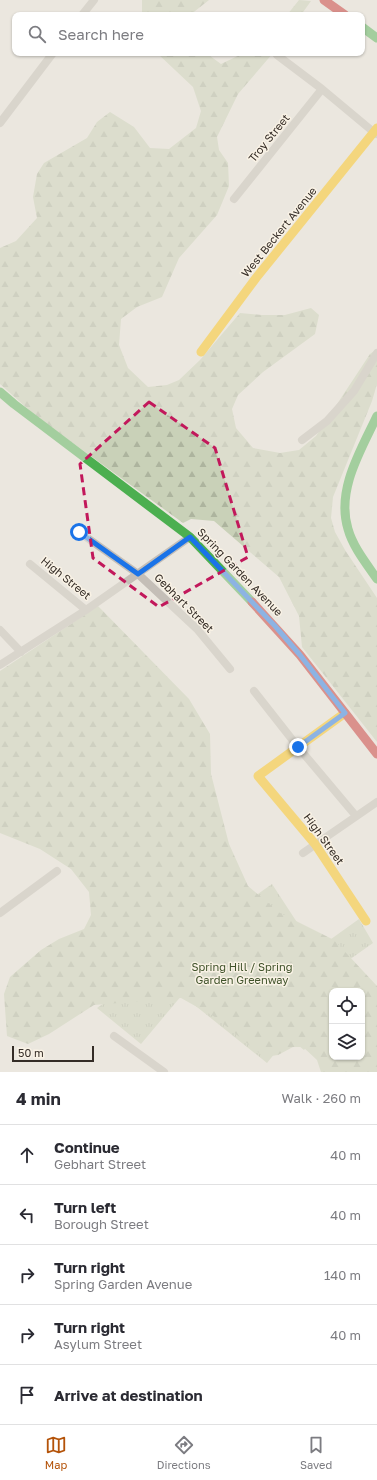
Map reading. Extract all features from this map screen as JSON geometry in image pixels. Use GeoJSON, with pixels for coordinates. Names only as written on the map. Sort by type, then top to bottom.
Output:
{"type":"FeatureCollection","features":[{"type":"Feature","properties":{"kind":"street"},"geometry":{"type":"LineString","coordinates":[[84,12],[94,0]]}},
{"type":"Feature","properties":{"kind":"street"},"geometry":{"type":"LineString","coordinates":[[324,0],[341,12]]}},
{"type":"Feature","properties":{"kind":"street"},"geometry":{"type":"LineString","coordinates":[[365,29],[377,38]]}},
{"type":"Feature","properties":{"kind":"street"},"geometry":{"type":"LineString","coordinates":[[0,123],[51,56]]}},
{"type":"Feature","properties":{"kind":"street"},"geometry":{"type":"LineString","coordinates":[[278,56],[376,131]]}},
{"type":"Feature","properties":{"kind":"street","name":"Troy Street"},"geometry":{"type":"LineString","coordinates":[[234,199],[322,90]]}},
{"type":"Feature","properties":{"kind":"street","name":"West Beckert Avenue"},"geometry":{"type":"LineString","coordinates":[[201,352],[256,278],[376,131]]}},
{"type":"Feature","properties":{"kind":"street"},"geometry":{"type":"LineString","coordinates":[[302,440],[327,421],[354,391],[377,353]]}},
{"type":"Feature","properties":{"kind":"street","name":"Spring Garden Avenue"},"geometry":{"type":"LineString","coordinates":[[0,392],[190,537],[275,626],[300,655],[377,754]]}},
{"type":"Feature","properties":{"kind":"street"},"geometry":{"type":"LineString","coordinates":[[377,416],[347,484],[344,507],[347,528],[360,554],[377,579]]}},
{"type":"Feature","properties":{"kind":"street","name":"Gebhart Street"},"geometry":{"type":"LineString","coordinates":[[79,532],[138,574],[197,629],[230,669]]}},
{"type":"Feature","properties":{"kind":"street"},"geometry":{"type":"LineString","coordinates":[[0,666],[86,610],[190,537]]}},
{"type":"Feature","properties":{"kind":"street","name":"High Street"},"geometry":{"type":"LineString","coordinates":[[30,564],[86,610]]}},
{"type":"Feature","properties":{"kind":"street"},"geometry":{"type":"LineString","coordinates":[[0,630],[21,652]]}},
{"type":"Feature","properties":{"kind":"street"},"geometry":{"type":"LineString","coordinates":[[254,691],[298,747],[356,816]]}},
{"type":"Feature","properties":{"kind":"street"},"geometry":{"type":"LineString","coordinates":[[298,747],[345,713]]}},
{"type":"Feature","properties":{"kind":"street","name":"High Street"},"geometry":{"type":"LineString","coordinates":[[298,747],[258,776],[315,844],[366,921]]}},
{"type":"Feature","properties":{"kind":"street"},"geometry":{"type":"LineString","coordinates":[[302,853],[377,802]]}},
{"type":"Feature","properties":{"kind":"street"},"geometry":{"type":"LineString","coordinates":[[0,912],[57,871]]}},
{"type":"Feature","properties":{"kind":"street"},"geometry":{"type":"LineString","coordinates":[[114,1036],[164,1072]]}},
{"type":"Feature","properties":{"kind":"highlighted area"},"geometry":{"type":"Polygon","coordinates":[[[149,402],[215,448],[248,557],[159,607],[93,558],[80,464],[149,402]]]}},
{"type":"Feature","properties":{"kind":"green space"},"geometry":{"type":"Polygon","coordinates":[[[142,0],[209,0],[194,12],[142,12],[142,0]]]}},
{"type":"Feature","properties":{"kind":"green space"},"geometry":{"type":"Polygon","coordinates":[[[299,0],[311,1],[303,12],[289,12],[299,0]]]}},
{"type":"Feature","properties":{"kind":"green space"},"geometry":{"type":"Polygon","coordinates":[[[160,56],[210,56],[221,64],[238,56],[270,56],[238,94],[217,137],[219,150],[228,163],[229,186],[217,215],[179,258],[162,297],[137,307],[121,319],[119,345],[128,368],[148,387],[167,385],[179,380],[200,360],[240,313],[285,315],[311,308],[319,315],[315,334],[263,372],[238,395],[232,409],[236,428],[253,448],[280,453],[299,450],[316,436],[370,354],[377,349],[377,384],[372,401],[333,497],[331,518],[335,532],[345,550],[377,598],[377,742],[302,647],[299,616],[279,577],[214,521],[191,519],[183,523],[37,417],[0,384],[0,248],[16,241],[37,218],[33,197],[37,174],[44,163],[87,138],[97,122],[110,112],[134,127],[150,148],[169,149],[196,128],[201,111],[193,87],[160,56]]]}},
{"type":"Feature","properties":{"kind":"green space"},"geometry":{"type":"Polygon","coordinates":[[[98,606],[189,699],[210,734],[211,774],[229,844],[248,886],[280,913],[334,940],[377,986],[377,1072],[321,1072],[317,1060],[303,1047],[293,1047],[278,1055],[264,1057],[215,1017],[181,998],[94,1005],[49,1034],[28,1044],[7,1036],[4,994],[10,977],[41,950],[59,939],[84,929],[91,915],[89,892],[71,869],[40,849],[0,833],[0,671],[98,606]]]}},
{"type":"Feature","properties":{"kind":"green space","name":"Spring Hill / Spring Garden Greenway"},"geometry":{"type":"Polygon","coordinates":[[[272,884],[302,930],[299,962],[359,919],[373,943],[298,996],[319,1031],[304,1050],[288,1037],[267,1063],[182,995],[141,1044],[97,1008],[272,884]]]}},
{"type":"Feature","properties":{"kind":"traffic: fast"},"geometry":{"type":"LineString","coordinates":[[365,29],[377,38]]}},
{"type":"Feature","properties":{"kind":"traffic: fast"},"geometry":{"type":"LineString","coordinates":[[0,392],[190,537],[252,602]]}},
{"type":"Feature","properties":{"kind":"traffic: fast"},"geometry":{"type":"LineString","coordinates":[[377,416],[352,471],[345,500],[345,514],[350,536],[360,555],[377,579]]}},
{"type":"Feature","properties":{"kind":"traffic: slow"},"geometry":{"type":"LineString","coordinates":[[201,352],[256,278],[377,128]]}},
{"type":"Feature","properties":{"kind":"traffic: slow"},"geometry":{"type":"LineString","coordinates":[[345,713],[258,776],[315,844],[366,921]]}},
{"type":"Feature","properties":{"kind":"traffic: jam"},"geometry":{"type":"LineString","coordinates":[[324,0],[341,12]]}},
{"type":"Feature","properties":{"kind":"traffic: jam"},"geometry":{"type":"LineString","coordinates":[[252,602],[300,655],[377,754]]}},
{"type":"Feature","properties":{"kind":"route"},"geometry":{"type":"LineString","coordinates":[[79,532],[138,574],[190,537],[275,626],[300,655],[345,713],[298,747]]}}]}
